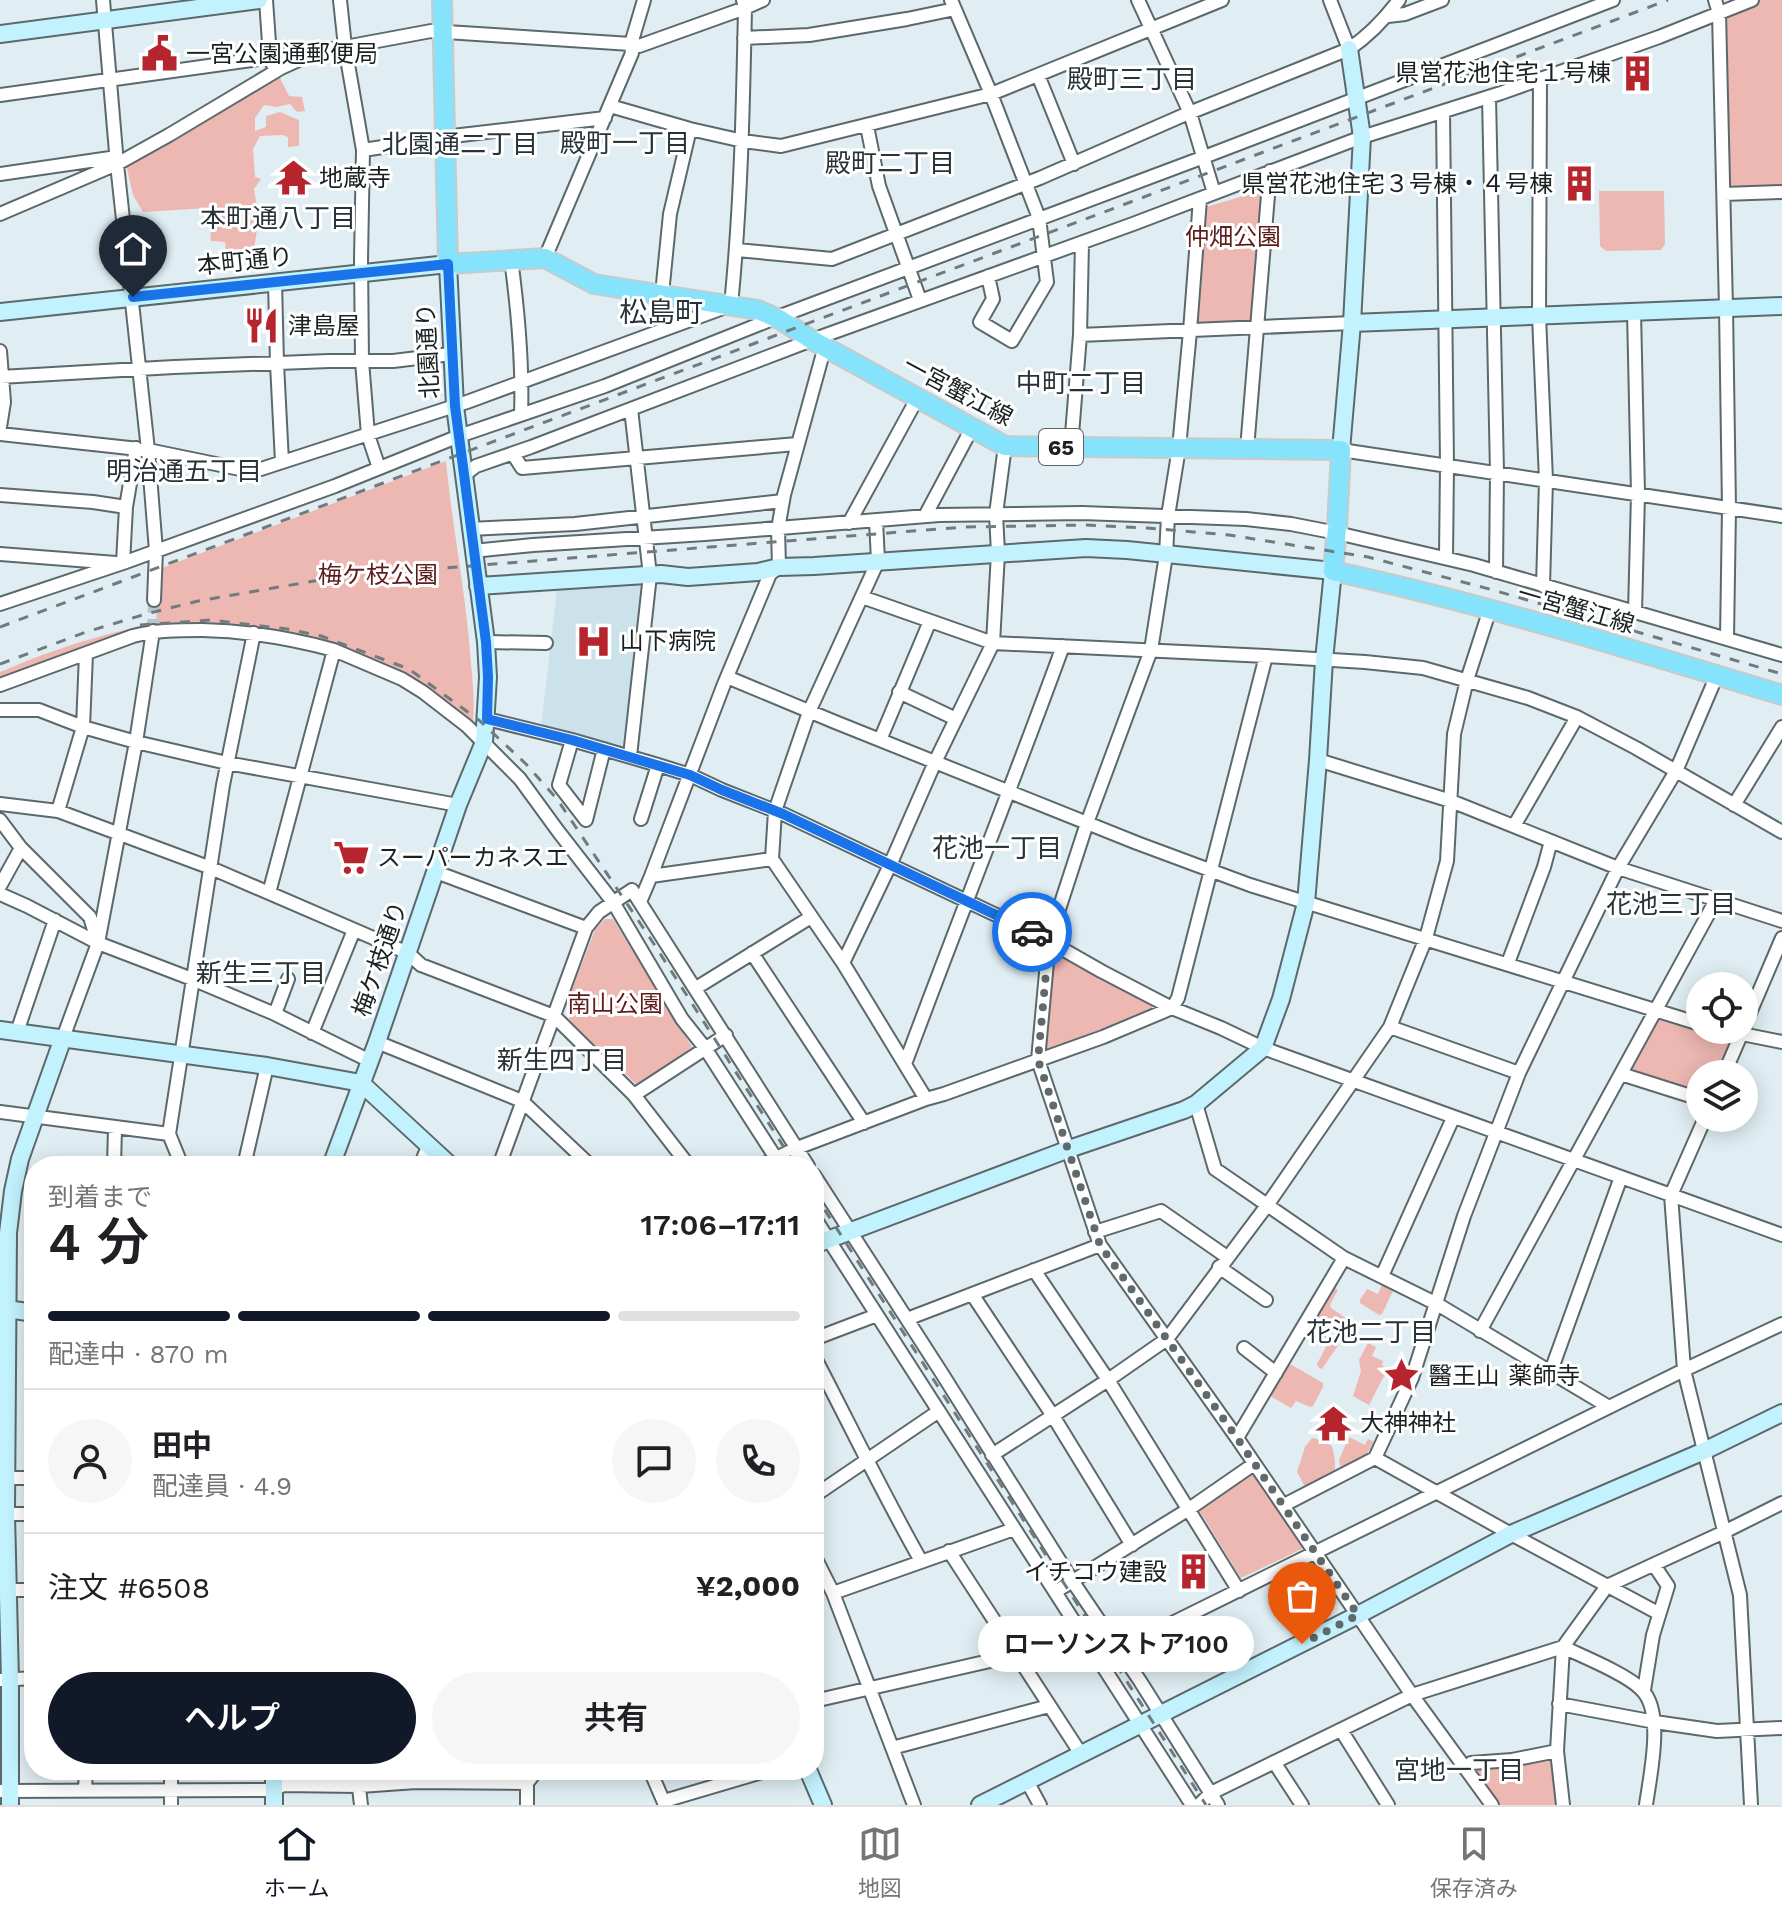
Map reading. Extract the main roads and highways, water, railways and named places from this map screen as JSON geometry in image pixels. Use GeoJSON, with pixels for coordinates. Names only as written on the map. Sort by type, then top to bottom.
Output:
{"type":"FeatureCollection","features":[{"type":"Feature","properties":{"kind":"main road","name":"一宮蟹江線"},"geometry":{"type":"LineString","coordinates":[[442,0],[448,264],[545,258],[594,284],[758,310],[1005,446],[1341,450],[1333,571],[1490,609],[1782,695]]}},
{"type":"Feature","properties":{"kind":"tunnel"},"geometry":{"type":"LineString","coordinates":[[153,631],[154,600]]}},
{"type":"Feature","properties":{"kind":"railway"},"geometry":{"type":"LineString","coordinates":[[0,627],[1668,0]]}},
{"type":"Feature","properties":{"kind":"railway"},"geometry":{"type":"LineString","coordinates":[[0,664],[86,632],[146,614],[198,601],[343,576],[964,527],[1086,525],[1229,535],[1368,557],[1782,674]]}},
{"type":"Feature","properties":{"kind":"railway"},"geometry":{"type":"LineString","coordinates":[[140,625],[211,620],[321,636],[409,669],[480,721],[526,764],[557,799],[790,1156]]}},
{"type":"Feature","properties":{"kind":"railway"},"geometry":{"type":"LineString","coordinates":[[824,1209],[1206,1805]]}},
{"type":"Feature","properties":{"kind":"place","name":"一宮公園通郵便局"},"geometry":{"type":"Point","coordinates":[160,54]}},
{"type":"Feature","properties":{"kind":"place","name":"県営花池住宅１号棟"},"geometry":{"type":"Point","coordinates":[1637,73]}},
{"type":"Feature","properties":{"kind":"place","name":"地蔵寺"},"geometry":{"type":"Point","coordinates":[293,178]}},
{"type":"Feature","properties":{"kind":"place","name":"県営花池住宅３号棟・４号棟"},"geometry":{"type":"Point","coordinates":[1579,184]}},
{"type":"Feature","properties":{"kind":"place","name":"津島屋"},"geometry":{"type":"Point","coordinates":[262,326]}},
{"type":"Feature","properties":{"kind":"place","name":"山下病院"},"geometry":{"type":"Point","coordinates":[594,641]}},
{"type":"Feature","properties":{"kind":"place","name":"スーパーカネスエ"},"geometry":{"type":"Point","coordinates":[351,858]}},
{"type":"Feature","properties":{"kind":"place","name":"醫王山 薬師寺"},"geometry":{"type":"Point","coordinates":[1402,1376]}},
{"type":"Feature","properties":{"kind":"place","name":"大神神社"},"geometry":{"type":"Point","coordinates":[1334,1423]}},
{"type":"Feature","properties":{"kind":"place","name":"イチコウ建設"},"geometry":{"type":"Point","coordinates":[1193,1572]}},
{"type":"Feature","properties":{"kind":"place","name":"ローソンストア100"},"geometry":{"type":"Point","coordinates":[1302,1644]}},
{"type":"Feature","properties":{"kind":"district","name":"殿町三丁目"},"geometry":{"type":"Point","coordinates":[1132,79]}},
{"type":"Feature","properties":{"kind":"district","name":"殿町一丁目"},"geometry":{"type":"Point","coordinates":[625,143]}},
{"type":"Feature","properties":{"kind":"district","name":"北園通二丁目"},"geometry":{"type":"Point","coordinates":[460,144]}},
{"type":"Feature","properties":{"kind":"district","name":"殿町二丁目"},"geometry":{"type":"Point","coordinates":[890,163]}},
{"type":"Feature","properties":{"kind":"district","name":"本町通八丁目"},"geometry":{"type":"Point","coordinates":[278,218]}},
{"type":"Feature","properties":{"kind":"district","name":"松島町"},"geometry":{"type":"Point","coordinates":[661,312]}},
{"type":"Feature","properties":{"kind":"district","name":"中町二丁目"},"geometry":{"type":"Point","coordinates":[1081,383]}},
{"type":"Feature","properties":{"kind":"district","name":"明治通五丁目"},"geometry":{"type":"Point","coordinates":[184,471]}},
{"type":"Feature","properties":{"kind":"district","name":"花池一丁目"},"geometry":{"type":"Point","coordinates":[997,848]}},
{"type":"Feature","properties":{"kind":"district","name":"花池三丁目"},"geometry":{"type":"Point","coordinates":[1671,904]}},
{"type":"Feature","properties":{"kind":"district","name":"新生三丁目"},"geometry":{"type":"Point","coordinates":[261,973]}},
{"type":"Feature","properties":{"kind":"district","name":"新生四丁目"},"geometry":{"type":"Point","coordinates":[562,1060]}},
{"type":"Feature","properties":{"kind":"district","name":"花池二丁目"},"geometry":{"type":"Point","coordinates":[1371,1332]}},
{"type":"Feature","properties":{"kind":"district","name":"宮地一丁目"},"geometry":{"type":"Point","coordinates":[1459,1770]}},
{"type":"Feature","properties":{"kind":"park label","name":"仲畑公園"},"geometry":{"type":"Point","coordinates":[1233,237]}},
{"type":"Feature","properties":{"kind":"park label","name":"梅ケ枝公園"},"geometry":{"type":"Point","coordinates":[378,575]}},
{"type":"Feature","properties":{"kind":"park label","name":"南山公園"},"geometry":{"type":"Point","coordinates":[615,1004]}}]}
